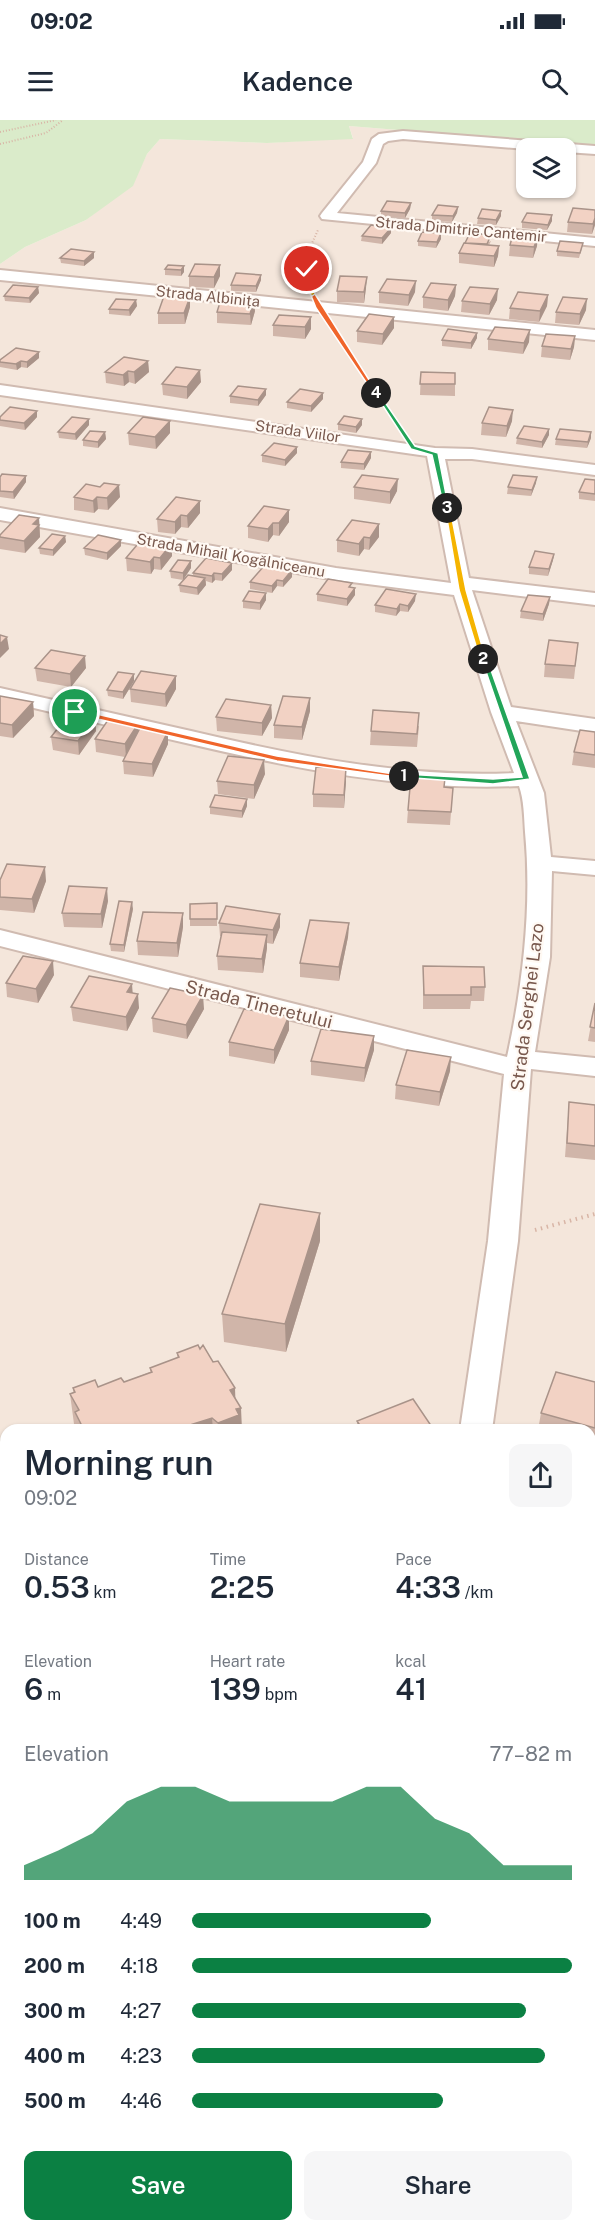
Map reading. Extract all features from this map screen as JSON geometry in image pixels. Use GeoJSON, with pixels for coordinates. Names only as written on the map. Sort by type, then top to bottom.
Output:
{"type":"FeatureCollection","features":[{"type":"Feature","properties":{"kind":"street"},"geometry":{"type":"LineString","coordinates":[[327,216],[369,163],[377,142],[384,137],[418,136],[595,150]]}},
{"type":"Feature","properties":{"kind":"street","name":"Strada Dimitrie Cantemir"},"geometry":{"type":"LineString","coordinates":[[327,216],[595,242]]}},
{"type":"Feature","properties":{"kind":"street","name":"Strada Albinița"},"geometry":{"type":"LineString","coordinates":[[0,275],[595,335]]}},
{"type":"Feature","properties":{"kind":"street","name":"Strada Viilor"},"geometry":{"type":"LineString","coordinates":[[0,390],[424,451],[472,454],[595,470]]}},
{"type":"Feature","properties":{"kind":"street","name":"Strada Serghei Lazo"},"geometry":{"type":"LineString","coordinates":[[424,451],[462,586],[502,712],[532,793],[540,863],[537,957],[520,1064],[503,1241],[477,1424]]}},
{"type":"Feature","properties":{"kind":"street","name":"Strada Mihail Kogălniceanu"},"geometry":{"type":"LineString","coordinates":[[0,514],[336,574],[595,599]]}},
{"type":"Feature","properties":{"kind":"street"},"geometry":{"type":"LineString","coordinates":[[0,694],[277,758],[327,767],[443,780],[493,782],[526,779]]}},
{"type":"Feature","properties":{"kind":"street"},"geometry":{"type":"LineString","coordinates":[[502,712],[595,726]]}},
{"type":"Feature","properties":{"kind":"street"},"geometry":{"type":"LineString","coordinates":[[540,863],[595,868]]}},
{"type":"Feature","properties":{"kind":"street","name":"Strada Tineretului"},"geometry":{"type":"LineString","coordinates":[[0,938],[520,1064],[595,1067]]}},
{"type":"Feature","properties":{"kind":"path"},"geometry":{"type":"LineString","coordinates":[[0,132],[56,120]]}},
{"type":"Feature","properties":{"kind":"path"},"geometry":{"type":"LineString","coordinates":[[0,144],[46,132],[63,120]]}},
{"type":"Feature","properties":{"kind":"path"},"geometry":{"type":"LineString","coordinates":[[327,216],[307,254],[309,289],[318,308],[424,451]]}},
{"type":"Feature","properties":{"kind":"path"},"geometry":{"type":"LineString","coordinates":[[503,1241],[595,1214]]}},
{"type":"Feature","properties":{"kind":"shaded area"},"geometry":{"type":"Polygon","coordinates":[[[349,126],[516,140],[516,198],[576,198],[576,144],[595,146],[595,1424],[0,1424],[0,264],[25,247],[86,220],[132,184],[147,154],[160,139],[266,143],[353,138],[349,126]]]}},
{"type":"Feature","properties":{"kind":"green space"},"geometry":{"type":"Polygon","coordinates":[[[0,120],[595,120],[595,146],[576,144],[576,138],[516,140],[349,126],[353,139],[267,143],[160,139],[147,154],[133,186],[86,220],[25,247],[0,264],[0,120]]]}},
{"type":"Feature","properties":{"kind":"building"},"geometry":{"type":"Polygon","coordinates":[[[387,201],[411,203],[405,213],[381,211],[387,201]]]}},
{"type":"Feature","properties":{"kind":"building"},"geometry":{"type":"Polygon","coordinates":[[[438,205],[458,207],[453,216],[432,215],[438,205]]]}},
{"type":"Feature","properties":{"kind":"building"},"geometry":{"type":"Polygon","coordinates":[[[573,208],[595,210],[593,224],[568,222],[573,208]]]}},
{"type":"Feature","properties":{"kind":"building"},"geometry":{"type":"Polygon","coordinates":[[[482,209],[501,211],[496,220],[478,218],[482,209]]]}},
{"type":"Feature","properties":{"kind":"building"},"geometry":{"type":"Polygon","coordinates":[[[527,213],[552,215],[548,225],[522,222],[527,213]]]}},
{"type":"Feature","properties":{"kind":"building"},"geometry":{"type":"Polygon","coordinates":[[[371,225],[391,228],[382,238],[362,236],[371,225]]]}},
{"type":"Feature","properties":{"kind":"building"},"geometry":{"type":"Polygon","coordinates":[[[422,232],[441,233],[437,242],[418,241],[422,232]]]}},
{"type":"Feature","properties":{"kind":"building"},"geometry":{"type":"Polygon","coordinates":[[[470,233],[491,235],[487,244],[465,243],[470,233]]]}},
{"type":"Feature","properties":{"kind":"building"},"geometry":{"type":"Polygon","coordinates":[[[513,234],[538,236],[534,247],[510,245],[513,234]]]}},
{"type":"Feature","properties":{"kind":"building"},"geometry":{"type":"Polygon","coordinates":[[[560,241],[583,243],[580,253],[557,251],[560,241]]]}},
{"type":"Feature","properties":{"kind":"building"},"geometry":{"type":"Polygon","coordinates":[[[464,243],[499,246],[494,256],[459,253],[464,243]]]}},
{"type":"Feature","properties":{"kind":"building"},"geometry":{"type":"Polygon","coordinates":[[[71,249],[94,252],[84,261],[60,258],[71,249]]]}},
{"type":"Feature","properties":{"kind":"building"},"geometry":{"type":"Polygon","coordinates":[[[195,264],[220,265],[214,277],[189,276],[195,264]]]}},
{"type":"Feature","properties":{"kind":"building"},"geometry":{"type":"Polygon","coordinates":[[[168,265],[184,266],[181,270],[165,269],[168,265]]]}},
{"type":"Feature","properties":{"kind":"building"},"geometry":{"type":"Polygon","coordinates":[[[236,273],[261,275],[256,286],[231,285],[236,273]]]}},
{"type":"Feature","properties":{"kind":"building"},"geometry":{"type":"Polygon","coordinates":[[[340,276],[367,277],[364,292],[337,291],[340,276]]]}},
{"type":"Feature","properties":{"kind":"building"},"geometry":{"type":"Polygon","coordinates":[[[387,279],[416,281],[409,295],[379,292],[387,279]]]}},
{"type":"Feature","properties":{"kind":"building"},"geometry":{"type":"Polygon","coordinates":[[[431,283],[456,285],[448,300],[423,297],[431,283]]]}},
{"type":"Feature","properties":{"kind":"building"},"geometry":{"type":"Polygon","coordinates":[[[13,285],[38,287],[29,298],[4,296],[13,285]]]}},
{"type":"Feature","properties":{"kind":"building"},"geometry":{"type":"Polygon","coordinates":[[[470,287],[498,289],[490,304],[462,301],[470,287]]]}},
{"type":"Feature","properties":{"kind":"building"},"geometry":{"type":"Polygon","coordinates":[[[518,292],[548,295],[540,311],[510,308],[518,292]]]}},
{"type":"Feature","properties":{"kind":"building"},"geometry":{"type":"Polygon","coordinates":[[[164,296],[190,297],[184,313],[158,313],[164,296]]]}},
{"type":"Feature","properties":{"kind":"building"},"geometry":{"type":"Polygon","coordinates":[[[563,297],[587,299],[580,314],[556,312],[563,297]]]}},
{"type":"Feature","properties":{"kind":"building"},"geometry":{"type":"Polygon","coordinates":[[[116,299],[136,300],[129,310],[109,309],[116,299]]]}},
{"type":"Feature","properties":{"kind":"building"},"geometry":{"type":"Polygon","coordinates":[[[221,299],[254,301],[250,314],[217,312],[221,299]]]}},
{"type":"Feature","properties":{"kind":"building"},"geometry":{"type":"Polygon","coordinates":[[[369,314],[394,317],[383,334],[357,331],[369,314]]]}},
{"type":"Feature","properties":{"kind":"building"},"geometry":{"type":"Polygon","coordinates":[[[279,315],[311,317],[305,327],[273,325],[279,315]]]}},
{"type":"Feature","properties":{"kind":"building"},"geometry":{"type":"Polygon","coordinates":[[[495,327],[530,330],[524,343],[488,339],[495,327]]]}},
{"type":"Feature","properties":{"kind":"building"},"geometry":{"type":"Polygon","coordinates":[[[448,329],[477,333],[471,343],[442,340],[448,329]]]}},
{"type":"Feature","properties":{"kind":"building"},"geometry":{"type":"Polygon","coordinates":[[[546,334],[575,336],[571,349],[542,346],[546,334]]]}},
{"type":"Feature","properties":{"kind":"building"},"geometry":{"type":"Polygon","coordinates":[[[16,348],[39,352],[27,362],[21,361],[16,364],[0,362],[16,348]]]}},
{"type":"Feature","properties":{"kind":"building"},"geometry":{"type":"Polygon","coordinates":[[[124,357],[148,361],[134,372],[128,371],[123,375],[105,372],[124,357]]]}},
{"type":"Feature","properties":{"kind":"building"},"geometry":{"type":"Polygon","coordinates":[[[176,367],[200,370],[187,387],[162,384],[176,367]]]}},
{"type":"Feature","properties":{"kind":"building"},"geometry":{"type":"Polygon","coordinates":[[[421,372],[455,373],[455,384],[420,384],[421,372]]]}},
{"type":"Feature","properties":{"kind":"building"},"geometry":{"type":"Polygon","coordinates":[[[238,386],[266,389],[258,400],[230,396],[238,386]]]}},
{"type":"Feature","properties":{"kind":"building"},"geometry":{"type":"Polygon","coordinates":[[[300,389],[323,393],[311,406],[287,402],[300,389]]]}},
{"type":"Feature","properties":{"kind":"building"},"geometry":{"type":"Polygon","coordinates":[[[10,407],[37,411],[24,423],[0,420],[0,417],[10,407]]]}},
{"type":"Feature","properties":{"kind":"building"},"geometry":{"type":"Polygon","coordinates":[[[489,407],[513,410],[507,426],[482,423],[489,407]]]}},
{"type":"Feature","properties":{"kind":"building"},"geometry":{"type":"Polygon","coordinates":[[[344,416],[362,419],[356,427],[338,424],[344,416]]]}},
{"type":"Feature","properties":{"kind":"building"},"geometry":{"type":"Polygon","coordinates":[[[72,417],[89,419],[75,434],[58,432],[72,417]]]}},
{"type":"Feature","properties":{"kind":"building"},"geometry":{"type":"Polygon","coordinates":[[[143,417],[170,421],[155,437],[128,433],[143,417]]]}},
{"type":"Feature","properties":{"kind":"building"},"geometry":{"type":"Polygon","coordinates":[[[524,426],[549,429],[542,442],[517,438],[524,426]]]}},
{"type":"Feature","properties":{"kind":"building"},"geometry":{"type":"Polygon","coordinates":[[[560,429],[591,432],[588,442],[556,439],[560,429]]]}},
{"type":"Feature","properties":{"kind":"building"},"geometry":{"type":"Polygon","coordinates":[[[90,431],[105,432],[98,442],[83,440],[90,431]]]}},
{"type":"Feature","properties":{"kind":"building"},"geometry":{"type":"Polygon","coordinates":[[[274,443],[297,447],[285,460],[262,455],[274,443]]]}},
{"type":"Feature","properties":{"kind":"building"},"geometry":{"type":"Polygon","coordinates":[[[348,450],[371,452],[364,464],[341,462],[348,450]]]}},
{"type":"Feature","properties":{"kind":"building"},"geometry":{"type":"Polygon","coordinates":[[[2,474],[26,476],[13,492],[0,491],[2,474]]]}},
{"type":"Feature","properties":{"kind":"building"},"geometry":{"type":"Polygon","coordinates":[[[362,475],[398,479],[390,492],[354,487],[362,475]]]}},
{"type":"Feature","properties":{"kind":"building"},"geometry":{"type":"Polygon","coordinates":[[[513,475],[537,477],[532,490],[508,487],[513,475]]]}},
{"type":"Feature","properties":{"kind":"building"},"geometry":{"type":"Polygon","coordinates":[[[585,479],[595,480],[595,494],[579,492],[585,479]]]}},
{"type":"Feature","properties":{"kind":"building"},"geometry":{"type":"Polygon","coordinates":[[[104,483],[119,485],[107,498],[97,497],[93,501],[74,497],[86,484],[100,487],[104,483]]]}},
{"type":"Feature","properties":{"kind":"building"},"geometry":{"type":"Polygon","coordinates":[[[176,497],[200,501],[187,516],[181,515],[175,522],[157,519],[176,497]]]}},
{"type":"Feature","properties":{"kind":"building"},"geometry":{"type":"Polygon","coordinates":[[[264,506],[289,510],[279,523],[273,523],[268,529],[248,526],[264,506]]]}},
{"type":"Feature","properties":{"kind":"building"},"geometry":{"type":"Polygon","coordinates":[[[19,515],[39,518],[33,524],[39,525],[24,541],[0,537],[0,535],[19,515]]]}},
{"type":"Feature","properties":{"kind":"building"},"geometry":{"type":"Polygon","coordinates":[[[352,520],[379,524],[370,538],[364,537],[359,544],[337,540],[352,520]]]}},
{"type":"Feature","properties":{"kind":"building"},"geometry":{"type":"Polygon","coordinates":[[[52,534],[65,536],[53,550],[39,548],[52,534]]]}},
{"type":"Feature","properties":{"kind":"building"},"geometry":{"type":"Polygon","coordinates":[[[98,535],[121,540],[107,553],[84,548],[98,535]]]}},
{"type":"Feature","properties":{"kind":"building"},"geometry":{"type":"Polygon","coordinates":[[[142,539],[172,543],[160,558],[154,557],[150,562],[126,558],[142,539]]]}},
{"type":"Feature","properties":{"kind":"building"},"geometry":{"type":"Polygon","coordinates":[[[535,551],[554,554],[549,569],[529,567],[535,551]]]}},
{"type":"Feature","properties":{"kind":"building"},"geometry":{"type":"Polygon","coordinates":[[[206,558],[232,563],[222,574],[214,573],[212,576],[193,573],[206,558]]]}},
{"type":"Feature","properties":{"kind":"building"},"geometry":{"type":"Polygon","coordinates":[[[178,560],[191,561],[183,573],[170,571],[178,560]]]}},
{"type":"Feature","properties":{"kind":"building"},"geometry":{"type":"Polygon","coordinates":[[[264,566],[292,570],[283,581],[277,580],[272,586],[250,582],[264,566]]]}},
{"type":"Feature","properties":{"kind":"building"},"geometry":{"type":"Polygon","coordinates":[[[188,575],[205,578],[197,588],[179,585],[188,575]]]}},
{"type":"Feature","properties":{"kind":"building"},"geometry":{"type":"Polygon","coordinates":[[[328,579],[352,583],[349,587],[355,588],[347,599],[317,594],[328,579]]]}},
{"type":"Feature","properties":{"kind":"building"},"geometry":{"type":"Polygon","coordinates":[[[386,589],[416,594],[408,606],[400,604],[397,609],[375,605],[386,589]]]}},
{"type":"Feature","properties":{"kind":"building"},"geometry":{"type":"Polygon","coordinates":[[[249,591],[266,593],[260,603],[243,601],[249,591]]]}},
{"type":"Feature","properties":{"kind":"building"},"geometry":{"type":"Polygon","coordinates":[[[528,595],[550,597],[543,614],[521,611],[528,595]]]}},
{"type":"Feature","properties":{"kind":"building"},"geometry":{"type":"Polygon","coordinates":[[[0,635],[7,637],[0,644],[0,635]]]}},
{"type":"Feature","properties":{"kind":"building"},"geometry":{"type":"Polygon","coordinates":[[[549,640],[578,643],[575,666],[545,664],[549,640]]]}},
{"type":"Feature","properties":{"kind":"building"},"geometry":{"type":"Polygon","coordinates":[[[51,650],[85,656],[70,674],[35,668],[51,650]]]}},
{"type":"Feature","properties":{"kind":"building"},"geometry":{"type":"Polygon","coordinates":[[[141,671],[176,676],[165,694],[130,689],[141,671]]]}},
{"type":"Feature","properties":{"kind":"building"},"geometry":{"type":"Polygon","coordinates":[[[118,672],[134,674],[123,692],[107,690],[118,672]]]}},
{"type":"Feature","properties":{"kind":"building"},"geometry":{"type":"Polygon","coordinates":[[[0,696],[33,702],[12,725],[0,723],[0,696]]]}},
{"type":"Feature","properties":{"kind":"building"},"geometry":{"type":"Polygon","coordinates":[[[283,696],[310,698],[302,727],[274,725],[283,696]]]}},
{"type":"Feature","properties":{"kind":"building"},"geometry":{"type":"Polygon","coordinates":[[[226,699],[271,705],[262,723],[216,717],[226,699]]]}},
{"type":"Feature","properties":{"kind":"building"},"geometry":{"type":"Polygon","coordinates":[[[373,710],[419,713],[417,734],[371,731],[373,710]]]}},
{"type":"Feature","properties":{"kind":"building"},"geometry":{"type":"Polygon","coordinates":[[[69,714],[95,718],[78,741],[51,737],[69,714]]]}},
{"type":"Feature","properties":{"kind":"building"},"geometry":{"type":"Polygon","coordinates":[[[108,720],[138,724],[125,744],[95,739],[108,720]]]}},
{"type":"Feature","properties":{"kind":"building"},"geometry":{"type":"Polygon","coordinates":[[[140,728],[168,731],[152,764],[123,761],[140,728]]]}},
{"type":"Feature","properties":{"kind":"building"},"geometry":{"type":"Polygon","coordinates":[[[580,730],[595,732],[595,755],[574,752],[580,730]]]}},
{"type":"Feature","properties":{"kind":"building"},"geometry":{"type":"Polygon","coordinates":[[[228,756],[264,760],[254,785],[217,781],[228,756]]]}},
{"type":"Feature","properties":{"kind":"building"},"geometry":{"type":"Polygon","coordinates":[[[316,767],[346,768],[344,795],[313,794],[316,767]]]}},
{"type":"Feature","properties":{"kind":"building"},"geometry":{"type":"Polygon","coordinates":[[[411,776],[445,778],[444,787],[453,788],[451,812],[408,810],[411,776]]]}},
{"type":"Feature","properties":{"kind":"building"},"geometry":{"type":"Polygon","coordinates":[[[215,795],[247,799],[242,811],[210,807],[215,795]]]}},
{"type":"Feature","properties":{"kind":"building"},"geometry":{"type":"Polygon","coordinates":[[[7,864],[45,867],[32,899],[0,897],[0,880],[7,864]]]}},
{"type":"Feature","properties":{"kind":"building"},"geometry":{"type":"Polygon","coordinates":[[[69,886],[107,888],[101,914],[62,913],[69,886]]]}},
{"type":"Feature","properties":{"kind":"building"},"geometry":{"type":"Polygon","coordinates":[[[119,901],[132,902],[124,945],[110,944],[119,901]]]}},
{"type":"Feature","properties":{"kind":"building"},"geometry":{"type":"Polygon","coordinates":[[[217,903],[217,919],[190,919],[190,904],[217,903]]]}},
{"type":"Feature","properties":{"kind":"building"},"geometry":{"type":"Polygon","coordinates":[[[226,906],[280,914],[273,930],[219,923],[226,906]]]}},
{"type":"Feature","properties":{"kind":"building"},"geometry":{"type":"Polygon","coordinates":[[[143,912],[183,913],[177,943],[137,941],[143,912]]]}},
{"type":"Feature","properties":{"kind":"building"},"geometry":{"type":"Polygon","coordinates":[[[310,920],[349,923],[339,967],[300,963],[310,920]]]}},
{"type":"Feature","properties":{"kind":"building"},"geometry":{"type":"Polygon","coordinates":[[[222,932],[267,935],[262,959],[217,956],[222,932]]]}},
{"type":"Feature","properties":{"kind":"building"},"geometry":{"type":"Polygon","coordinates":[[[23,956],[53,961],[36,989],[6,983],[23,956]]]}},
{"type":"Feature","properties":{"kind":"building"},"geometry":{"type":"Polygon","coordinates":[[[423,966],[484,967],[485,987],[471,987],[471,995],[424,995],[423,966]]]}},
{"type":"Feature","properties":{"kind":"building"},"geometry":{"type":"Polygon","coordinates":[[[89,976],[132,984],[127,992],[138,994],[126,1017],[71,1007],[89,976]]]}},
{"type":"Feature","properties":{"kind":"building"},"geometry":{"type":"Polygon","coordinates":[[[170,988],[203,995],[186,1025],[152,1018],[170,988]]]}},
{"type":"Feature","properties":{"kind":"building"},"geometry":{"type":"Polygon","coordinates":[[[595,1003],[595,1028],[590,1027],[595,1003]]]}},
{"type":"Feature","properties":{"kind":"building"},"geometry":{"type":"Polygon","coordinates":[[[244,1009],[289,1016],[274,1050],[229,1042],[244,1009]]]}},
{"type":"Feature","properties":{"kind":"building"},"geometry":{"type":"Polygon","coordinates":[[[321,1029],[374,1036],[365,1068],[311,1061],[321,1029]]]}},
{"type":"Feature","properties":{"kind":"building"},"geometry":{"type":"Polygon","coordinates":[[[407,1050],[451,1057],[440,1092],[396,1085],[407,1050]]]}},
{"type":"Feature","properties":{"kind":"building"},"geometry":{"type":"Polygon","coordinates":[[[569,1102],[595,1105],[595,1146],[567,1143],[569,1102]]]}},
{"type":"Feature","properties":{"kind":"building"},"geometry":{"type":"Polygon","coordinates":[[[260,1204],[320,1213],[285,1324],[222,1314],[260,1204]]]}},
{"type":"Feature","properties":{"kind":"building"},"geometry":{"type":"Polygon","coordinates":[[[198,1345],[200,1349],[203,1345],[213,1362],[218,1361],[235,1388],[230,1390],[241,1408],[236,1409],[239,1415],[218,1423],[212,1418],[193,1424],[81,1424],[75,1412],[79,1410],[70,1394],[75,1392],[73,1388],[95,1380],[98,1387],[121,1378],[124,1382],[152,1372],[150,1368],[179,1357],[177,1353],[198,1345]]]}},
{"type":"Feature","properties":{"kind":"building"},"geometry":{"type":"Polygon","coordinates":[[[556,1372],[595,1382],[595,1424],[581,1424],[541,1413],[556,1372]]]}},
{"type":"Feature","properties":{"kind":"building"},"geometry":{"type":"Polygon","coordinates":[[[413,1399],[430,1424],[359,1424],[357,1421],[413,1399]]]}},
{"type":"Feature","properties":{"kind":"route"},"geometry":{"type":"LineString","coordinates":[[75,712],[277,758],[327,767],[443,780],[493,782],[526,779],[480,649],[462,590],[435,453],[413,448],[318,308],[309,289],[307,269]]}}]}
